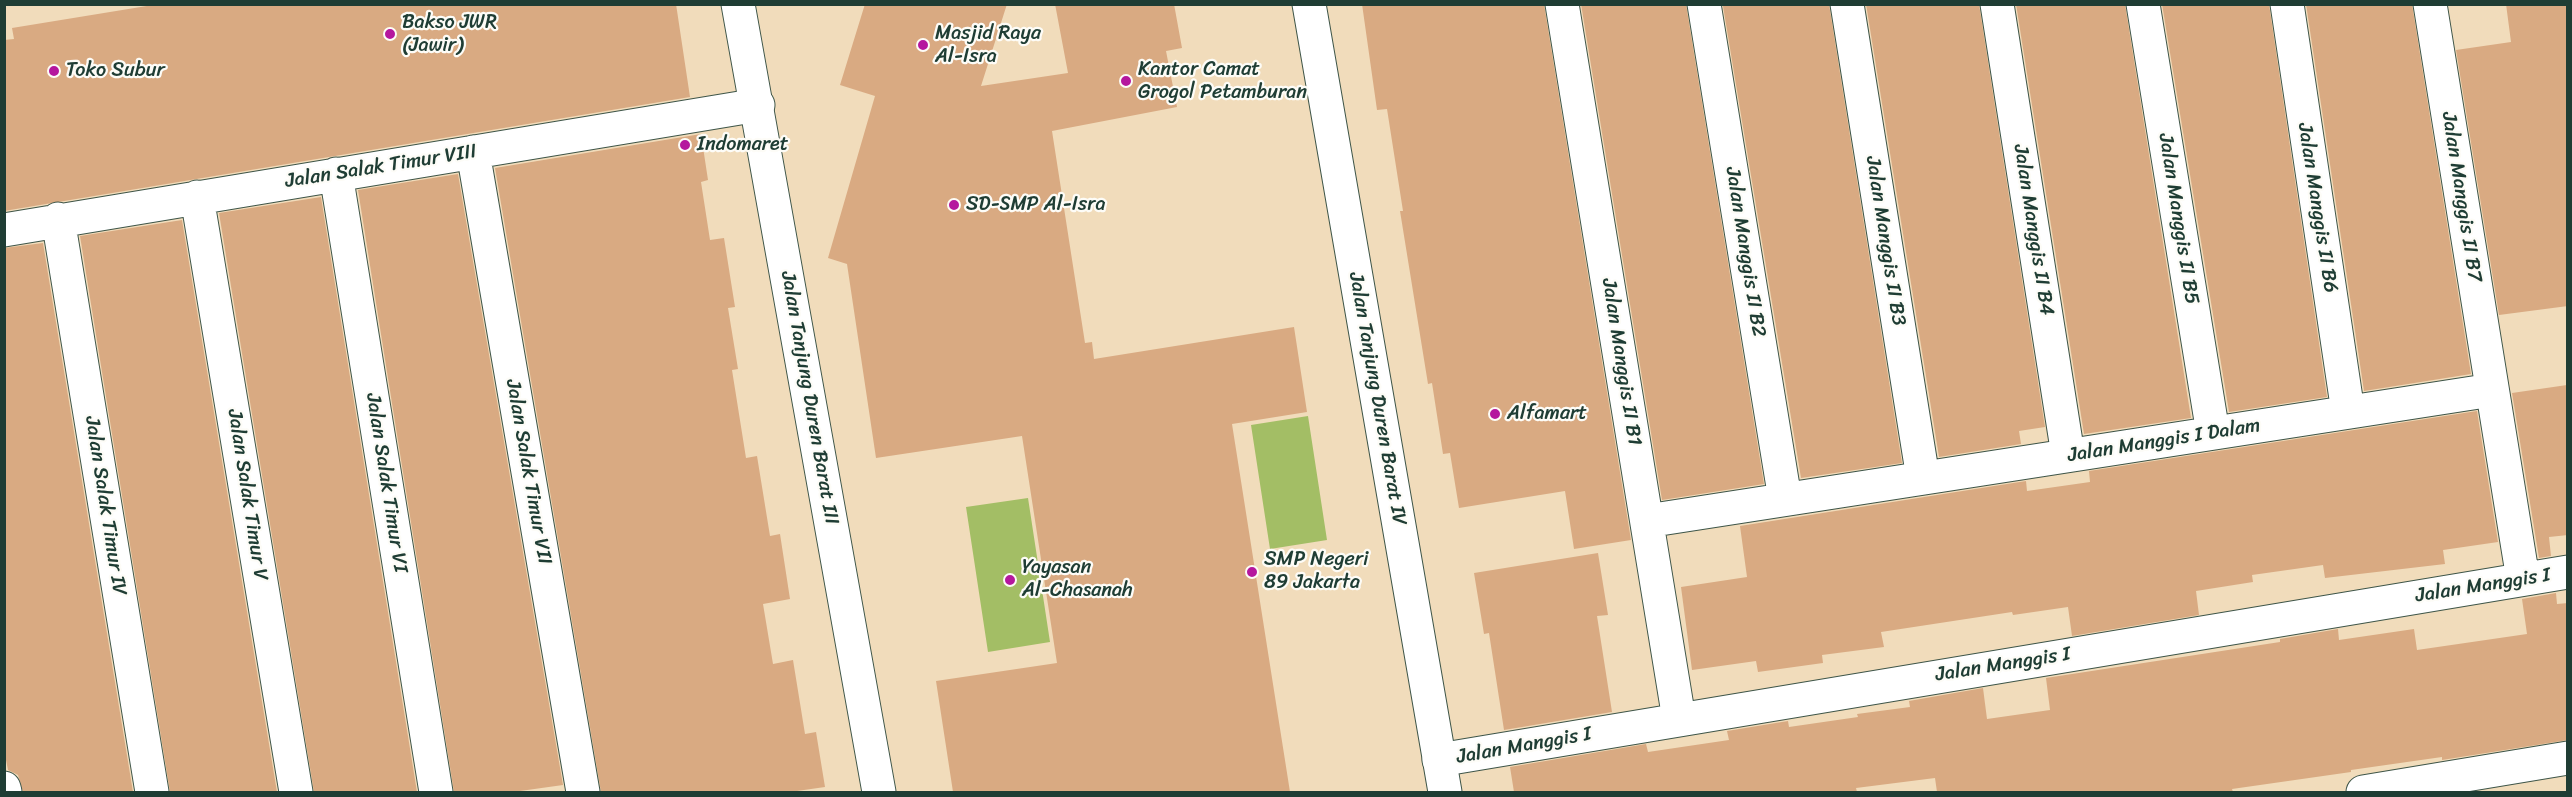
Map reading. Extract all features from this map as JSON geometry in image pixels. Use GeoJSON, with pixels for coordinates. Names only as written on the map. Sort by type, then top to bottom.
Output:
{"type":"FeatureCollection","features":[{"type":"Feature","properties":{"kind":"street","name":"Jalan Tanjung Duren Barat III"},"geometry":{"type":"LineString","coordinates":[[738,4],[758,105],[879,792]]}},
{"type":"Feature","properties":{"kind":"street","name":"Jalan Tanjung Duren Barat IV"},"geometry":{"type":"LineString","coordinates":[[1309,4],[1445,792]]}},
{"type":"Feature","properties":{"kind":"street","name":"Jalan Manggis II B1"},"geometry":{"type":"LineString","coordinates":[[1562,4],[1679,719]]}},
{"type":"Feature","properties":{"kind":"street","name":"Jalan Manggis II B2"},"geometry":{"type":"LineString","coordinates":[[1704,4],[1785,500]]}},
{"type":"Feature","properties":{"kind":"street","name":"Jalan Manggis II B3"},"geometry":{"type":"LineString","coordinates":[[1847,4],[1923,478]]}},
{"type":"Feature","properties":{"kind":"street","name":"Jalan Manggis II B4"},"geometry":{"type":"LineString","coordinates":[[1997,4],[2068,455]]}},
{"type":"Feature","properties":{"kind":"street","name":"Jalan Manggis II B5"},"geometry":{"type":"LineString","coordinates":[[2143,4],[2213,433]]}},
{"type":"Feature","properties":{"kind":"street","name":"Jalan Manggis II B6"},"geometry":{"type":"LineString","coordinates":[[2287,4],[2348,412]]}},
{"type":"Feature","properties":{"kind":"street","name":"Jalan Manggis II B7"},"geometry":{"type":"LineString","coordinates":[[2430,4],[2492,390]]}},
{"type":"Feature","properties":{"kind":"street","name":"Jalan Salak Timur VIII"},"geometry":{"type":"LineString","coordinates":[[4,230],[58,219],[758,105]]}},
{"type":"Feature","properties":{"kind":"street","name":"Jalan Salak Timur VII"},"geometry":{"type":"LineString","coordinates":[[473,152],[583,792]]}},
{"type":"Feature","properties":{"kind":"street","name":"Jalan Salak Timur VI"},"geometry":{"type":"LineString","coordinates":[[336,174],[436,792]]}},
{"type":"Feature","properties":{"kind":"street","name":"Jalan Salak Timur V"},"geometry":{"type":"LineString","coordinates":[[197,197],[296,792]]}},
{"type":"Feature","properties":{"kind":"street","name":"Jalan Salak Timur IV"},"geometry":{"type":"LineString","coordinates":[[58,219],[152,792]]}},
{"type":"Feature","properties":{"kind":"street","name":"Jalan Manggis I Dalam"},"geometry":{"type":"LineString","coordinates":[[1647,521],[2492,390]]}},
{"type":"Feature","properties":{"kind":"street"},"geometry":{"type":"LineString","coordinates":[[2492,390],[2523,579]]}},
{"type":"Feature","properties":{"kind":"street","name":"Jalan Manggis I"},"geometry":{"type":"LineString","coordinates":[[1439,760],[2568,572]]}},
{"type":"Feature","properties":{"kind":"street"},"geometry":{"type":"LineString","coordinates":[[2380,791],[2530,779],[2568,758]]}},
{"type":"Feature","properties":{"kind":"street"},"geometry":{"type":"LineString","coordinates":[[4,788],[5,792]]}},
{"type":"Feature","properties":{"kind":"green space"},"geometry":{"type":"Polygon","coordinates":[[[1308,416],[1327,540],[1270,549],[1251,425],[1308,416]]]}},
{"type":"Feature","properties":{"kind":"green space"},"geometry":{"type":"Polygon","coordinates":[[[1028,498],[1050,642],[988,652],[966,507],[1028,498]]]}},
{"type":"Feature","properties":{"kind":"building"},"geometry":{"type":"Polygon","coordinates":[[[159,4],[676,4],[690,97],[4,211],[4,40],[14,39],[12,28],[159,4]]]}},
{"type":"Feature","properties":{"kind":"building"},"geometry":{"type":"Polygon","coordinates":[[[865,4],[1007,4],[981,86],[1068,73],[1055,4],[1174,4],[1182,48],[1166,51],[1177,107],[1052,131],[1085,343],[1092,342],[1094,359],[1294,327],[1307,412],[1232,424],[1290,792],[953,792],[936,681],[1057,663],[1022,436],[876,458],[847,264],[828,258],[875,96],[840,85],[865,4]]]}},
{"type":"Feature","properties":{"kind":"building"},"geometry":{"type":"Polygon","coordinates":[[[1362,4],[1544,4],[1631,540],[1574,549],[1565,491],[1459,508],[1450,453],[1443,454],[1432,383],[1428,384],[1400,211],[1403,211],[1387,109],[1377,110],[1362,4]]]}},
{"type":"Feature","properties":{"kind":"building"},"geometry":{"type":"Polygon","coordinates":[[[1581,4],[1686,4],[1764,484],[1662,500],[1581,4]]]}},
{"type":"Feature","properties":{"kind":"building"},"geometry":{"type":"Polygon","coordinates":[[[1829,4],[1902,463],[1801,478],[1723,6],[1829,4]]]}},
{"type":"Feature","properties":{"kind":"building"},"geometry":{"type":"Polygon","coordinates":[[[1866,4],[1979,4],[2045,427],[2019,431],[2021,444],[1939,457],[1866,4]]]}},
{"type":"Feature","properties":{"kind":"building"},"geometry":{"type":"Polygon","coordinates":[[[2016,4],[2125,4],[2191,418],[2084,434],[2016,4]]]}},
{"type":"Feature","properties":{"kind":"building"},"geometry":{"type":"Polygon","coordinates":[[[2162,4],[2269,4],[2327,397],[2229,412],[2162,4]]]}},
{"type":"Feature","properties":{"kind":"building"},"geometry":{"type":"Polygon","coordinates":[[[2306,4],[2412,4],[2471,374],[2364,391],[2306,4]]]}},
{"type":"Feature","properties":{"kind":"building"},"geometry":{"type":"Polygon","coordinates":[[[2506,4],[2568,4],[2568,306],[2499,315],[2456,50],[2511,42],[2506,4]]]}},
{"type":"Feature","properties":{"kind":"building"},"geometry":{"type":"Polygon","coordinates":[[[701,134],[708,180],[701,182],[710,240],[724,238],[735,307],[728,308],[738,369],[732,370],[746,458],[757,456],[770,536],[780,534],[790,599],[763,604],[773,664],[793,660],[805,734],[816,732],[825,787],[790,792],[601,792],[495,168],[701,134]]]}},
{"type":"Feature","properties":{"kind":"building"},"geometry":{"type":"Polygon","coordinates":[[[458,174],[563,785],[513,792],[454,792],[358,190],[458,174]]]}},
{"type":"Feature","properties":{"kind":"building"},"geometry":{"type":"Polygon","coordinates":[[[321,197],[417,792],[314,792],[219,213],[321,197]]]}},
{"type":"Feature","properties":{"kind":"building"},"geometry":{"type":"Polygon","coordinates":[[[182,220],[277,792],[170,792],[80,236],[182,220]]]}},
{"type":"Feature","properties":{"kind":"building"},"geometry":{"type":"Polygon","coordinates":[[[43,243],[133,792],[23,792],[18,775],[8,770],[4,750],[4,248],[43,243]]]}},
{"type":"Feature","properties":{"kind":"building"},"geometry":{"type":"Polygon","coordinates":[[[2567,385],[2568,535],[2549,537],[2551,556],[2539,558],[2512,393],[2567,385]]]}},
{"type":"Feature","properties":{"kind":"building"},"geometry":{"type":"Polygon","coordinates":[[[2477,411],[2498,542],[2443,550],[2445,564],[2325,578],[2323,565],[2252,575],[2253,582],[2196,591],[2199,615],[2072,636],[2068,607],[2013,615],[2012,612],[1881,632],[1884,647],[1822,655],[1823,663],[1758,672],[1756,661],[1692,670],[1681,587],[1747,577],[1740,526],[2026,481],[2027,491],[2090,482],[2089,471],[2477,411]]]}},
{"type":"Feature","properties":{"kind":"building"},"geometry":{"type":"Polygon","coordinates":[[[1598,553],[1608,615],[1597,616],[1612,712],[1504,730],[1489,633],[1484,634],[1474,573],[1598,553]]]}},
{"type":"Feature","properties":{"kind":"building"},"geometry":{"type":"Polygon","coordinates":[[[2556,593],[2557,604],[2568,603],[2568,740],[2442,760],[2442,757],[2351,770],[2351,772],[2232,789],[2233,792],[1937,792],[1935,778],[1856,788],[1857,792],[1514,792],[1510,767],[1646,744],[1648,752],[1729,740],[1727,731],[1788,721],[1789,727],[1858,717],[1857,714],[1910,707],[1909,701],[1983,688],[1987,719],[2050,710],[2046,678],[2280,642],[2280,639],[2338,629],[2339,640],[2414,629],[2417,650],[2527,634],[2522,599],[2556,593]]]}},
{"type":"Feature","properties":{"kind":"place","name":"Bakso JWR (Jawir)"},"geometry":{"type":"Point","coordinates":[390,34]}},
{"type":"Feature","properties":{"kind":"place","name":"Masjid Raya Al-Isra"},"geometry":{"type":"Point","coordinates":[923,45]}},
{"type":"Feature","properties":{"kind":"place","name":"Toko Subur"},"geometry":{"type":"Point","coordinates":[54,71]}},
{"type":"Feature","properties":{"kind":"place","name":"Kantor Camat Grogol Petamburan"},"geometry":{"type":"Point","coordinates":[1126,81]}},
{"type":"Feature","properties":{"kind":"place","name":"Indomaret"},"geometry":{"type":"Point","coordinates":[685,145]}},
{"type":"Feature","properties":{"kind":"place","name":"SD-SMP Al-Isra"},"geometry":{"type":"Point","coordinates":[954,205]}},
{"type":"Feature","properties":{"kind":"place","name":"Alfamart"},"geometry":{"type":"Point","coordinates":[1495,414]}},
{"type":"Feature","properties":{"kind":"place","name":"SMP Negeri 89 Jakarta"},"geometry":{"type":"Point","coordinates":[1252,572]}},
{"type":"Feature","properties":{"kind":"place","name":"Yayasan Al-Chasanah"},"geometry":{"type":"Point","coordinates":[1010,580]}}]}
